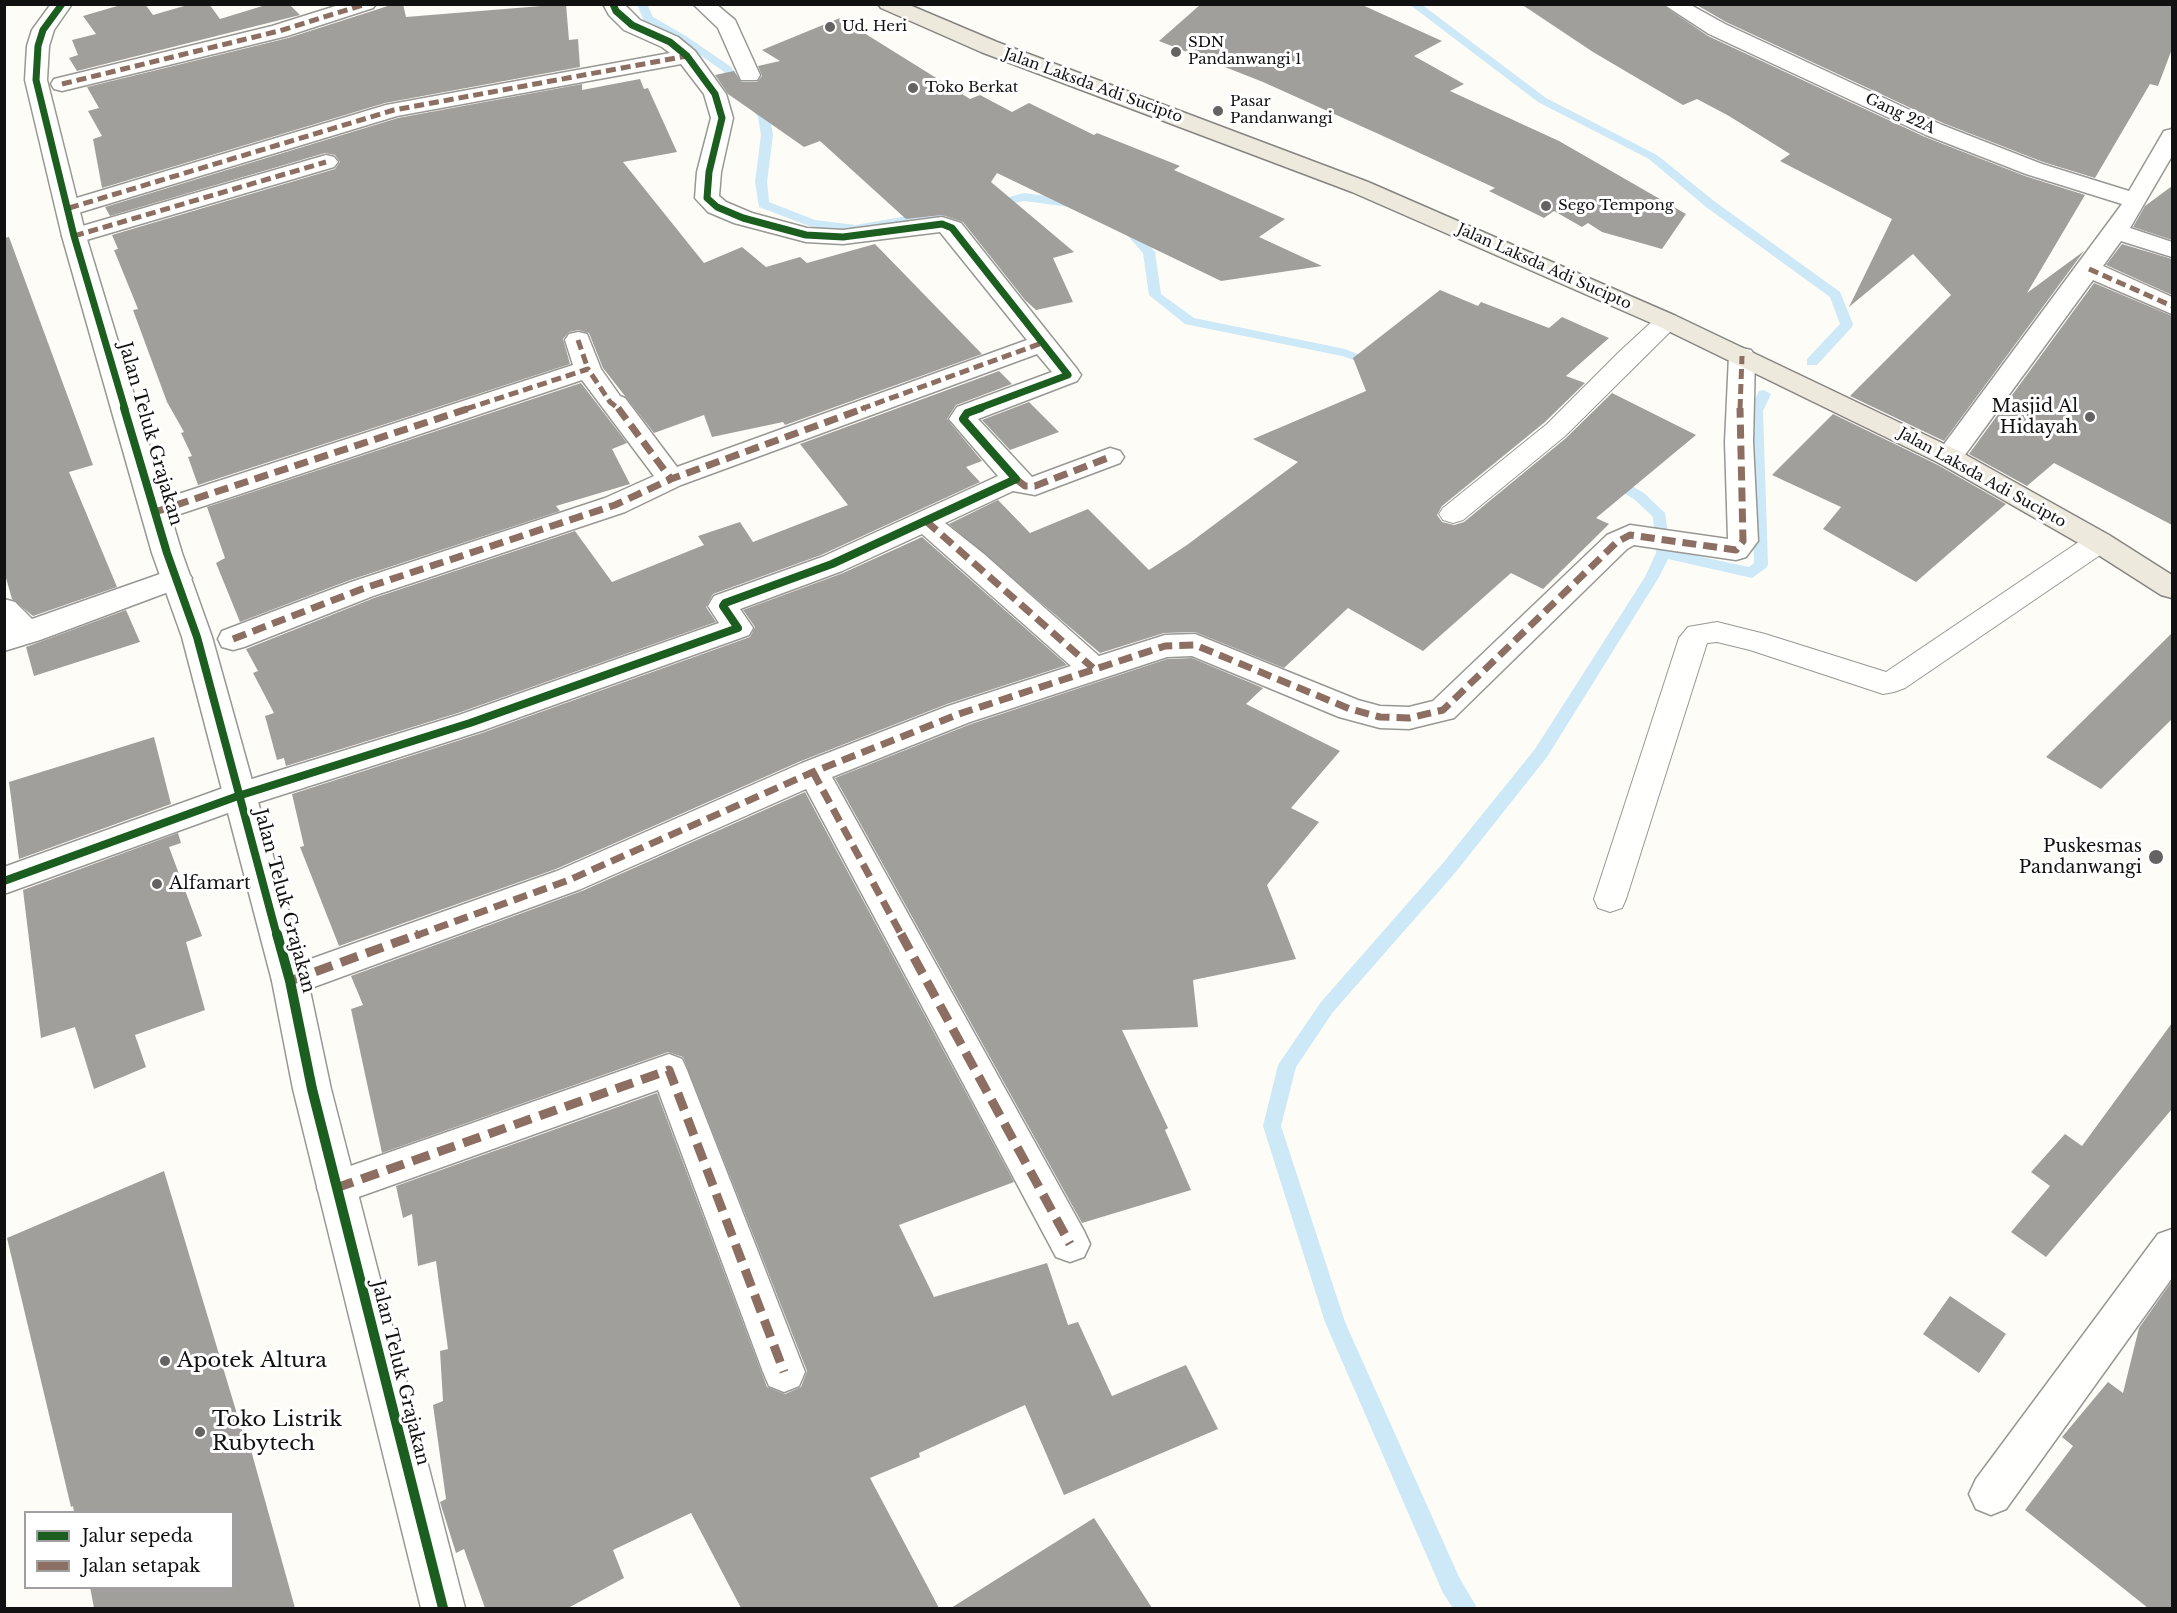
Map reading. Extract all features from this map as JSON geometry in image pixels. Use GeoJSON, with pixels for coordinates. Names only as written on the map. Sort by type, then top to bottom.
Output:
{"type":"FeatureCollection","features":[{"type":"Feature","properties":{"kind":"main road","name":"Jalan Laksda Adi Sucipto"},"geometry":{"type":"LineString","coordinates":[[888,4],[989,47],[1360,187],[1667,321],[1949,457],[2099,542],[2172,588]]}},
{"type":"Feature","properties":{"kind":"street","name":"Jalan Teluk Grajakan"},"geometry":{"type":"LineString","coordinates":[[62,4],[43,30],[38,46],[36,80],[71,222],[155,512],[197,637],[238,796],[290,981],[312,1089],[442,1608]]}},
{"type":"Feature","properties":{"kind":"street"},"geometry":{"type":"LineString","coordinates":[[62,84],[279,31],[366,4]]}},
{"type":"Feature","properties":{"kind":"street"},"geometry":{"type":"LineString","coordinates":[[613,4],[616,11],[632,25],[670,42],[687,56],[716,94],[722,118],[709,172],[707,198],[717,207],[743,218],[806,235],[843,237],[948,225],[1068,375],[968,413],[963,418],[1016,479],[1025,486],[1035,486],[1110,457]]}},
{"type":"Feature","properties":{"kind":"street"},"geometry":{"type":"LineString","coordinates":[[703,4],[727,25],[749,75]]}},
{"type":"Feature","properties":{"kind":"street","name":"Gang 22A"},"geometry":{"type":"LineString","coordinates":[[1673,4],[1717,29],[1934,130],[2034,169],[2136,201]]}},
{"type":"Feature","properties":{"kind":"street"},"geometry":{"type":"LineString","coordinates":[[71,222],[394,110],[579,78],[687,56]]}},
{"type":"Feature","properties":{"kind":"street"},"geometry":{"type":"LineString","coordinates":[[1949,457],[2089,269],[2136,201],[2172,136]]}},
{"type":"Feature","properties":{"kind":"street"},"geometry":{"type":"LineString","coordinates":[[71,222],[326,162]]}},
{"type":"Feature","properties":{"kind":"street"},"geometry":{"type":"LineString","coordinates":[[2114,231],[2172,250]]}},
{"type":"Feature","properties":{"kind":"street"},"geometry":{"type":"LineString","coordinates":[[2089,269],[2172,306]]}},
{"type":"Feature","properties":{"kind":"street"},"geometry":{"type":"LineString","coordinates":[[578,340],[588,369],[610,402],[615,404],[671,478]]}},
{"type":"Feature","properties":{"kind":"street"},"geometry":{"type":"LineString","coordinates":[[233,639],[362,589],[615,505],[671,478],[1042,343]]}},
{"type":"Feature","properties":{"kind":"street"},"geometry":{"type":"LineString","coordinates":[[290,981],[569,880],[813,772],[959,714],[1165,646],[1195,645],[1350,709],[1380,717],[1410,718],[1443,710],[1617,542],[1630,535],[1736,550],[1743,541],[1739,442],[1742,356]]}},
{"type":"Feature","properties":{"kind":"street"},"geometry":{"type":"LineString","coordinates":[[155,512],[588,369]]}},
{"type":"Feature","properties":{"kind":"street"},"geometry":{"type":"LineString","coordinates":[[4,881],[238,796],[470,723],[738,628],[723,606],[725,603],[832,564],[1016,479]]}},
{"type":"Feature","properties":{"kind":"street"},"geometry":{"type":"LineString","coordinates":[[926,521],[948,543],[974,561],[1093,668]]}},
{"type":"Feature","properties":{"kind":"street"},"geometry":{"type":"LineString","coordinates":[[4,609],[17,636],[177,578]]}},
{"type":"Feature","properties":{"kind":"street"},"geometry":{"type":"LineString","coordinates":[[813,772],[1070,1244]]}},
{"type":"Feature","properties":{"kind":"street"},"geometry":{"type":"LineString","coordinates":[[336,1188],[669,1070],[784,1372]]}},
{"type":"Feature","properties":{"kind":"street"},"geometry":{"type":"LineString","coordinates":[[1991,1494],[2172,1247]]}},
{"type":"Feature","properties":{"kind":"lane"},"geometry":{"type":"LineString","coordinates":[[1453,514],[1525,458],[1667,321]]}},
{"type":"Feature","properties":{"kind":"lane"},"geometry":{"type":"LineString","coordinates":[[1610,899],[1694,638],[1707,632],[1755,640],[1883,684],[1894,681],[2099,542]]}},
{"type":"Feature","properties":{"kind":"building"},"geometry":{"type":"Polygon","coordinates":[[[124,4],[145,4],[153,15],[191,4],[209,4],[220,19],[269,4],[289,4],[300,15],[77,71],[69,58],[78,55],[72,40],[96,34],[83,16],[124,4]]]}},
{"type":"Feature","properties":{"kind":"building"},"geometry":{"type":"Polygon","coordinates":[[[394,4],[403,4],[406,17],[566,4],[569,40],[578,39],[580,67],[385,103],[102,188],[93,139],[102,136],[88,111],[99,108],[87,87],[288,38],[394,4]]]}},
{"type":"Feature","properties":{"kind":"building"},"geometry":{"type":"Polygon","coordinates":[[[1201,4],[1360,4],[1442,41],[1414,56],[1464,84],[1450,91],[1559,141],[1686,214],[1662,249],[1602,232],[1588,223],[1582,227],[1554,211],[1544,218],[1489,191],[1495,188],[1383,136],[1263,82],[1159,41],[1201,4]]]}},
{"type":"Feature","properties":{"kind":"building"},"geometry":{"type":"Polygon","coordinates":[[[1521,4],[1661,4],[1708,36],[1925,137],[2025,176],[2085,195],[2027,293],[2084,251],[1944,441],[1850,396],[1951,295],[1913,254],[1849,307],[1892,219],[1780,161],[1790,154],[1729,116],[1697,99],[1683,105],[1593,52],[1521,4]]]}},
{"type":"Feature","properties":{"kind":"building"},"geometry":{"type":"Polygon","coordinates":[[[1695,4],[2172,4],[2172,49],[2158,86],[2150,84],[2095,178],[2043,162],[1943,123],[1726,22],[1695,4]]]}},
{"type":"Feature","properties":{"kind":"building"},"geometry":{"type":"Polygon","coordinates":[[[840,18],[970,99],[980,95],[1012,112],[1029,103],[1094,135],[1097,133],[1180,166],[1174,170],[1285,219],[1259,237],[1322,266],[1221,281],[997,173],[991,182],[1074,252],[1053,258],[1073,302],[1036,310],[1025,300],[963,222],[942,215],[906,219],[820,141],[804,147],[728,94],[715,75],[734,71],[741,82],[757,82],[762,76],[758,66],[780,61],[762,50],[840,18]]]}},
{"type":"Feature","properties":{"kind":"building"},"geometry":{"type":"Polygon","coordinates":[[[640,79],[644,89],[648,88],[677,152],[623,162],[704,263],[742,247],[766,267],[800,257],[807,263],[875,244],[982,354],[785,425],[783,422],[712,437],[704,415],[654,433],[603,368],[589,333],[578,330],[569,332],[563,339],[570,364],[198,485],[188,457],[192,456],[181,433],[184,432],[167,402],[133,310],[138,309],[114,250],[118,249],[112,235],[335,169],[340,162],[335,155],[325,153],[110,216],[105,207],[398,118],[582,84],[582,90],[640,79]]]}},
{"type":"Feature","properties":{"kind":"building"},"geometry":{"type":"Polygon","coordinates":[[[2172,186],[2172,240],[2133,227],[2145,206],[2172,186]]]}},
{"type":"Feature","properties":{"kind":"building"},"geometry":{"type":"Polygon","coordinates":[[[9,237],[93,465],[69,472],[117,587],[33,616],[12,599],[4,571],[4,238],[9,237]]]}},
{"type":"Feature","properties":{"kind":"building"},"geometry":{"type":"Polygon","coordinates":[[[2122,244],[2172,259],[2172,295],[2106,265],[2122,244]]]}},
{"type":"Feature","properties":{"kind":"building"},"geometry":{"type":"Polygon","coordinates":[[[2094,283],[2172,316],[2172,525],[2054,463],[2027,486],[1969,454],[2094,283]]]}},
{"type":"Feature","properties":{"kind":"building"},"geometry":{"type":"Polygon","coordinates":[[[1440,290],[1478,306],[1481,302],[1549,328],[1562,317],[1609,338],[1566,376],[1585,383],[1545,422],[1442,506],[1437,515],[1442,522],[1454,525],[1464,522],[1566,438],[1612,393],[1696,435],[1596,518],[1609,524],[1543,589],[1511,573],[1423,651],[1348,608],[1284,668],[1195,632],[1164,633],[1100,653],[949,524],[998,500],[1030,533],[1088,509],[1149,570],[1187,545],[1298,462],[1253,439],[1366,391],[1353,358],[1440,290]]]}},
{"type":"Feature","properties":{"kind":"building"},"geometry":{"type":"Polygon","coordinates":[[[999,371],[1012,384],[956,405],[947,419],[982,461],[966,467],[980,482],[821,555],[713,594],[706,607],[716,622],[458,713],[286,766],[284,758],[277,760],[265,716],[274,713],[253,673],[258,671],[246,649],[374,598],[575,531],[612,582],[704,545],[698,536],[740,522],[753,542],[848,505],[800,444],[999,371]]]}},
{"type":"Feature","properties":{"kind":"building"},"geometry":{"type":"Polygon","coordinates":[[[581,383],[627,443],[612,449],[630,484],[556,506],[560,511],[350,580],[240,622],[216,563],[225,558],[207,507],[581,383]]]}},
{"type":"Feature","properties":{"kind":"building"},"geometry":{"type":"Polygon","coordinates":[[[1029,402],[1059,432],[1010,450],[982,420],[1029,402]]]}},
{"type":"Feature","properties":{"kind":"building"},"geometry":{"type":"Polygon","coordinates":[[[1833,414],[1938,465],[2006,504],[1916,582],[1823,529],[1841,507],[1772,475],[1833,414]]]}},
{"type":"Feature","properties":{"kind":"building"},"geometry":{"type":"Polygon","coordinates":[[[922,537],[1067,665],[947,704],[801,761],[556,869],[339,946],[300,847],[304,846],[292,794],[482,733],[750,637],[755,627],[743,610],[843,573],[922,537]]]}},
{"type":"Feature","properties":{"kind":"building"},"geometry":{"type":"Polygon","coordinates":[[[126,610],[140,642],[34,676],[26,647],[126,610]]]}},
{"type":"Feature","properties":{"kind":"building"},"geometry":{"type":"Polygon","coordinates":[[[2172,633],[2172,719],[2101,789],[2046,757],[2172,633]]]}},
{"type":"Feature","properties":{"kind":"building"},"geometry":{"type":"Polygon","coordinates":[[[1192,658],[1263,688],[1246,704],[1340,751],[1291,808],[1319,822],[1267,885],[1296,959],[1193,980],[1198,1027],[1122,1030],[1168,1128],[1165,1130],[1191,1190],[1082,1223],[835,778],[971,724],[1167,659],[1192,658]]]}},
{"type":"Feature","properties":{"kind":"building"},"geometry":{"type":"Polygon","coordinates":[[[154,737],[171,804],[19,859],[9,782],[154,737]]]}},
{"type":"Feature","properties":{"kind":"building"},"geometry":{"type":"Polygon","coordinates":[[[805,792],[1014,1182],[899,1225],[934,1297],[1047,1263],[1068,1325],[1078,1322],[1112,1396],[1186,1365],[1218,1429],[1064,1495],[1025,1405],[919,1453],[920,1457],[870,1478],[939,1608],[741,1608],[691,1513],[613,1550],[624,1578],[568,1608],[485,1608],[464,1549],[456,1553],[440,1502],[446,1499],[433,1405],[443,1401],[440,1351],[448,1349],[436,1261],[418,1266],[412,1214],[403,1218],[396,1186],[657,1093],[767,1387],[785,1394],[801,1387],[807,1371],[683,1057],[668,1052],[382,1153],[351,1009],[363,1005],[351,976],[582,891],[805,792]]]}},
{"type":"Feature","properties":{"kind":"building"},"geometry":{"type":"Polygon","coordinates":[[[178,833],[181,843],[169,847],[202,936],[186,942],[205,1010],[135,1035],[146,1067],[94,1089],[75,1027],[41,1038],[23,890],[178,833]]]}},
{"type":"Feature","properties":{"kind":"building"},"geometry":{"type":"Polygon","coordinates":[[[2172,1023],[2172,1109],[2046,1257],[2011,1232],[2050,1186],[2031,1172],[2065,1134],[2082,1146],[2172,1023]]]}},
{"type":"Feature","properties":{"kind":"building"},"geometry":{"type":"Polygon","coordinates":[[[164,1171],[246,1444],[249,1443],[295,1608],[94,1608],[90,1589],[234,1589],[234,1511],[74,1511],[73,1506],[71,1507],[7,1238],[164,1171]]]}},
{"type":"Feature","properties":{"kind":"building"},"geometry":{"type":"Polygon","coordinates":[[[2172,1281],[2172,1608],[2148,1608],[2025,1510],[2073,1446],[2062,1437],[2108,1382],[2123,1393],[2139,1328],[2172,1281]]]}},
{"type":"Feature","properties":{"kind":"building"},"geometry":{"type":"Polygon","coordinates":[[[1950,1296],[2006,1334],[1979,1373],[1923,1334],[1950,1296]]]}},
{"type":"Feature","properties":{"kind":"building"},"geometry":{"type":"Polygon","coordinates":[[[1094,1518],[1152,1608],[951,1608],[1094,1518]]]}},
{"type":"Feature","properties":{"kind":"waterway"},"geometry":{"type":"LineString","coordinates":[[642,4],[648,19],[682,38],[727,69],[764,117],[767,135],[761,182],[763,204],[813,223],[856,229],[941,214]]}},
{"type":"Feature","properties":{"kind":"waterway"},"geometry":{"type":"LineString","coordinates":[[1414,4],[1542,100],[1653,157],[1710,204],[1836,295],[1847,324],[1812,362]]}},
{"type":"Feature","properties":{"kind":"waterway"},"geometry":{"type":"LineString","coordinates":[[990,204],[1024,197],[1077,204]]}},
{"type":"Feature","properties":{"kind":"waterway"},"geometry":{"type":"LineString","coordinates":[[1125,226],[1149,252],[1155,295],[1190,321],[1345,353],[1376,364]]}},
{"type":"Feature","properties":{"kind":"waterway"},"geometry":{"type":"LineString","coordinates":[[1663,553],[1752,573],[1761,565],[1756,411],[1764,394]]}},
{"type":"Feature","properties":{"kind":"waterway"},"geometry":{"type":"LineString","coordinates":[[1611,480],[1639,496],[1660,516],[1663,553]]}},
{"type":"Feature","properties":{"kind":"waterway"},"geometry":{"type":"LineString","coordinates":[[1466,1608],[1451,1585],[1335,1322],[1272,1126],[1287,1065],[1327,1007],[1449,868],[1541,753],[1652,577],[1663,553]]}},
{"type":"Feature","properties":{"kind":"marked path"},"geometry":{"type":"LineString","coordinates":[[62,84],[279,31],[366,4]]}},
{"type":"Feature","properties":{"kind":"marked path"},"geometry":{"type":"LineString","coordinates":[[69,208],[394,110],[579,78],[687,56]]}},
{"type":"Feature","properties":{"kind":"marked path"},"geometry":{"type":"LineString","coordinates":[[74,236],[326,162]]}},
{"type":"Feature","properties":{"kind":"marked path"},"geometry":{"type":"LineString","coordinates":[[2089,269],[2172,306]]}},
{"type":"Feature","properties":{"kind":"marked path"},"geometry":{"type":"LineString","coordinates":[[578,340],[588,369]]}},
{"type":"Feature","properties":{"kind":"marked path"},"geometry":{"type":"LineString","coordinates":[[155,512],[588,369],[610,402],[615,404],[671,479],[1042,343]]}},
{"type":"Feature","properties":{"kind":"marked path"},"geometry":{"type":"LineString","coordinates":[[290,981],[569,880],[813,772],[959,714],[1165,646],[1195,645],[1350,709],[1380,717],[1409,718],[1443,710],[1617,542],[1630,535],[1736,550],[1743,541],[1739,442],[1742,356]]}},
{"type":"Feature","properties":{"kind":"marked path"},"geometry":{"type":"LineString","coordinates":[[1016,479],[1025,486],[1035,486],[1110,457]]}},
{"type":"Feature","properties":{"kind":"marked path"},"geometry":{"type":"LineString","coordinates":[[233,639],[362,589],[615,505],[671,479]]}},
{"type":"Feature","properties":{"kind":"marked path"},"geometry":{"type":"LineString","coordinates":[[926,521],[948,543],[974,561],[1093,668]]}},
{"type":"Feature","properties":{"kind":"marked path"},"geometry":{"type":"LineString","coordinates":[[813,772],[1070,1244]]}},
{"type":"Feature","properties":{"kind":"marked path"},"geometry":{"type":"LineString","coordinates":[[336,1188],[669,1070],[784,1372]]}},
{"type":"Feature","properties":{"kind":"cycle path"},"geometry":{"type":"LineString","coordinates":[[62,4],[43,30],[38,46],[36,80],[74,236],[167,553],[197,637],[238,796],[290,981],[312,1089],[443,1608]]}},
{"type":"Feature","properties":{"kind":"cycle path"},"geometry":{"type":"LineString","coordinates":[[4,881],[238,796],[470,723],[738,628],[723,606],[725,603],[832,564],[1016,479],[963,419],[967,413],[1068,375],[952,228],[942,224],[843,237],[806,235],[743,218],[717,207],[707,198],[709,172],[722,118],[715,94],[687,56],[670,42],[632,25],[616,11],[613,4]]}},
{"type":"Feature","properties":{"kind":"place","name":"Ud. Heri"},"geometry":{"type":"Point","coordinates":[830,27]}},
{"type":"Feature","properties":{"kind":"place","name":"SDN Pandanwangi 1"},"geometry":{"type":"Point","coordinates":[1176,52]}},
{"type":"Feature","properties":{"kind":"place","name":"Toko Berkat"},"geometry":{"type":"Point","coordinates":[913,88]}},
{"type":"Feature","properties":{"kind":"place","name":"Pasar Pandanwangi"},"geometry":{"type":"Point","coordinates":[1218,111]}},
{"type":"Feature","properties":{"kind":"place","name":"Sego Tempong"},"geometry":{"type":"Point","coordinates":[1546,206]}},
{"type":"Feature","properties":{"kind":"place","name":"Masjid Al Hidayah"},"geometry":{"type":"Point","coordinates":[2090,417]}},
{"type":"Feature","properties":{"kind":"place","name":"Puskesmas Pandanwangi"},"geometry":{"type":"Point","coordinates":[2156,857]}},
{"type":"Feature","properties":{"kind":"place","name":"Alfamart"},"geometry":{"type":"Point","coordinates":[157,884]}},
{"type":"Feature","properties":{"kind":"place","name":"Apotek Altura"},"geometry":{"type":"Point","coordinates":[165,1361]}},
{"type":"Feature","properties":{"kind":"place","name":"Toko Listrik Rubytech"},"geometry":{"type":"Point","coordinates":[200,1432]}}]}
